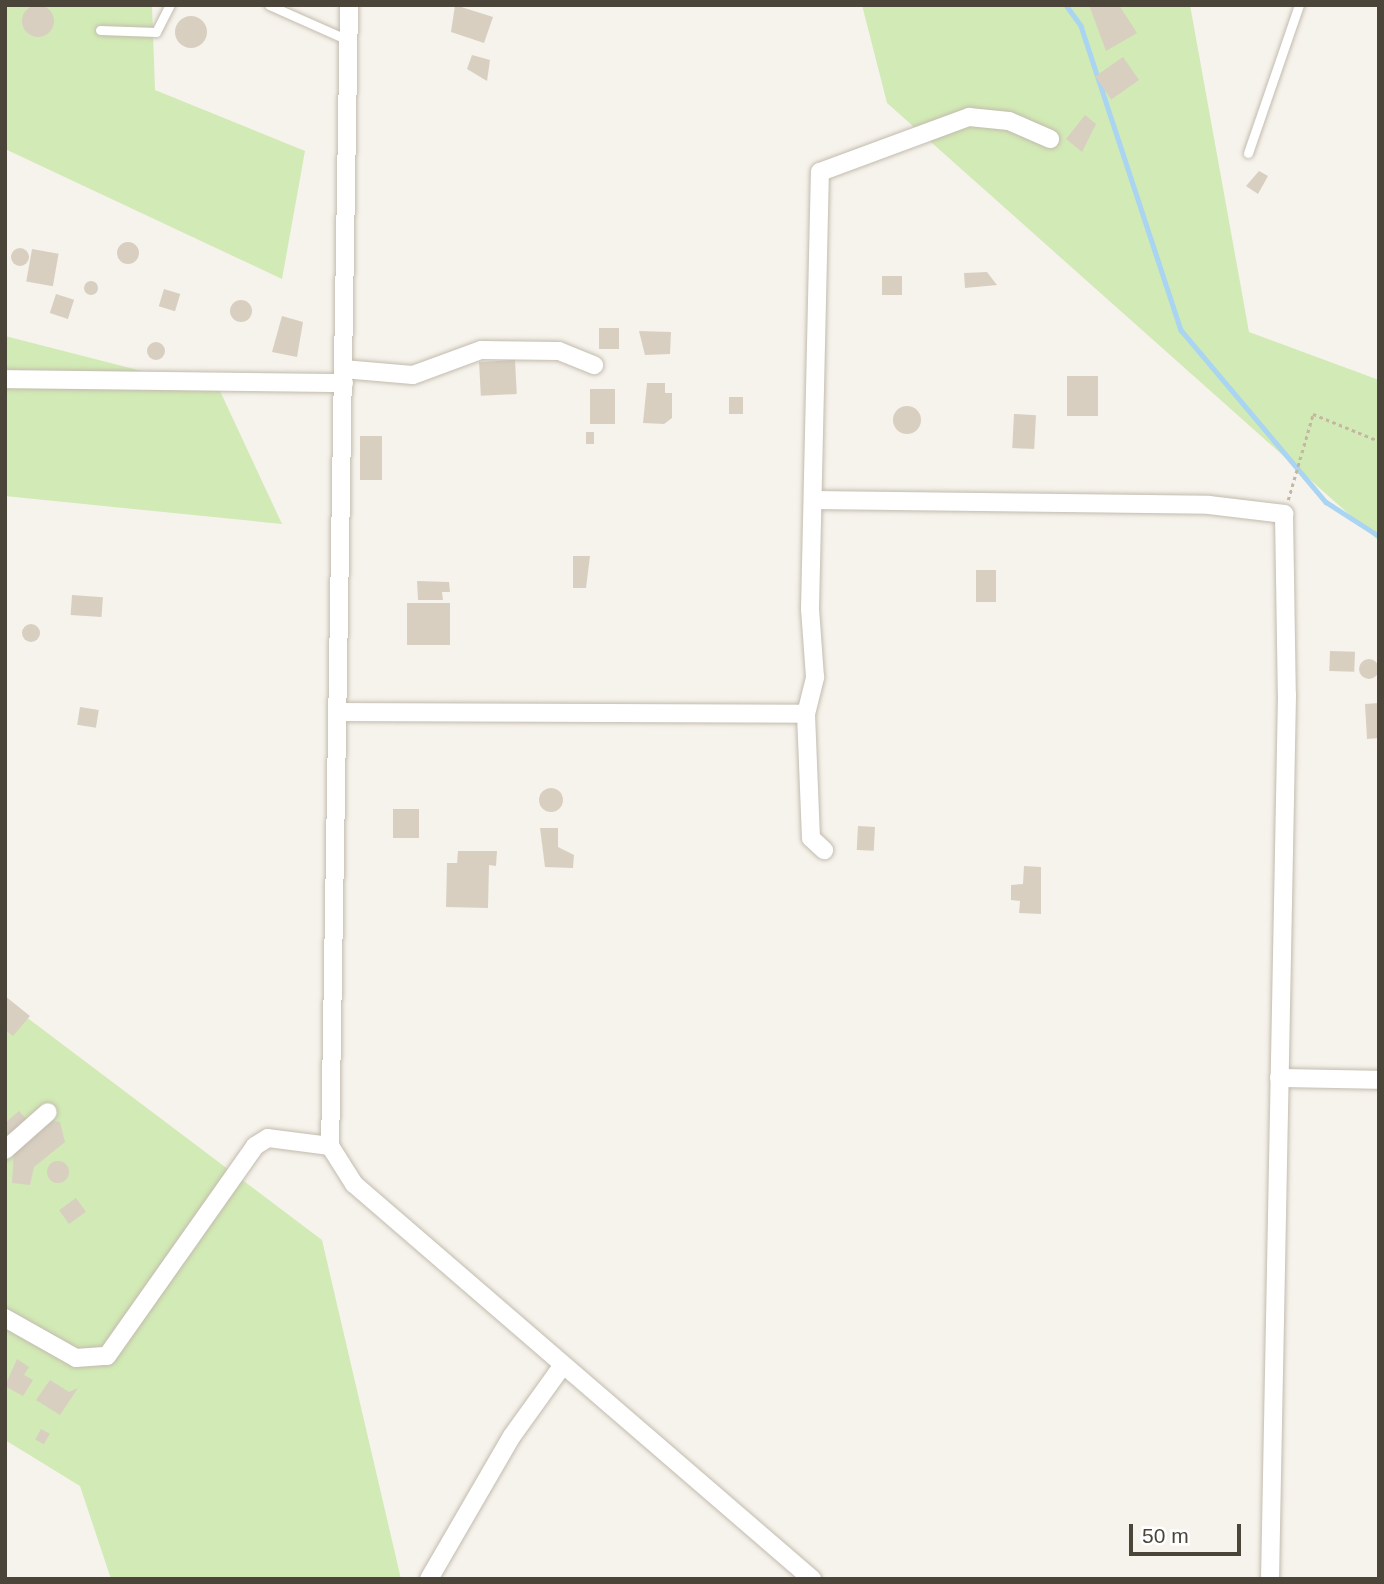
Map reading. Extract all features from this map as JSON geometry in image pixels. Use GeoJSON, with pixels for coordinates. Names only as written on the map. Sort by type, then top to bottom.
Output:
{"type":"FeatureCollection","features":[{"type":"Feature","properties":{"kind":"street"},"geometry":{"type":"LineString","coordinates":[[349,5],[330,1146],[354,1184],[812,1579]]}},
{"type":"Feature","properties":{"kind":"street"},"geometry":{"type":"LineString","coordinates":[[824,850],[811,838],[806,715],[815,677],[813,500],[820,172],[969,117],[1009,121],[1050,139]]}},
{"type":"Feature","properties":{"kind":"street"},"geometry":{"type":"LineString","coordinates":[[5,379],[413,375],[481,350],[559,351],[594,365]]}},
{"type":"Feature","properties":{"kind":"street"},"geometry":{"type":"LineString","coordinates":[[813,500],[1209,505],[1284,513],[1279,1078],[1270,1579]]}},
{"type":"Feature","properties":{"kind":"street"},"geometry":{"type":"LineString","coordinates":[[337,712],[806,715]]}},
{"type":"Feature","properties":{"kind":"street"},"geometry":{"type":"LineString","coordinates":[[1279,1078],[1379,1080]]}},
{"type":"Feature","properties":{"kind":"street"},"geometry":{"type":"LineString","coordinates":[[5,1150],[48,1112]]}},
{"type":"Feature","properties":{"kind":"street"},"geometry":{"type":"LineString","coordinates":[[5,1318],[76,1357],[107,1356],[255,1146],[268,1138],[330,1146]]}},
{"type":"Feature","properties":{"kind":"street"},"geometry":{"type":"LineString","coordinates":[[429,1579],[512,1436],[563,1365]]}},
{"type":"Feature","properties":{"kind":"lane"},"geometry":{"type":"LineString","coordinates":[[100,30],[156,32],[170,5]]}},
{"type":"Feature","properties":{"kind":"lane"},"geometry":{"type":"LineString","coordinates":[[269,5],[348,40]]}},
{"type":"Feature","properties":{"kind":"lane"},"geometry":{"type":"LineString","coordinates":[[1248,153],[1299,5]]}},
{"type":"Feature","properties":{"kind":"path"},"geometry":{"type":"LineString","coordinates":[[1284,513],[1313,414],[1379,441]]}},
{"type":"Feature","properties":{"kind":"green space"},"geometry":{"type":"Polygon","coordinates":[[[5,5],[152,5],[155,90],[305,151],[282,279],[5,149],[5,5]]]}},
{"type":"Feature","properties":{"kind":"green space"},"geometry":{"type":"Polygon","coordinates":[[[862,5],[1190,5],[1249,332],[1379,380],[1379,541],[887,103],[862,5]]]}},
{"type":"Feature","properties":{"kind":"green space"},"geometry":{"type":"Polygon","coordinates":[[[5,336],[220,391],[282,524],[5,496],[5,336]]]}},
{"type":"Feature","properties":{"kind":"green space"},"geometry":{"type":"Polygon","coordinates":[[[5,1001],[322,1240],[401,1579],[111,1579],[80,1486],[5,1440],[5,1001]]]}},
{"type":"Feature","properties":{"kind":"building"},"geometry":{"type":"Polygon","coordinates":[[[38,5],[49,10],[54,21],[49,32],[38,37],[27,32],[22,21],[27,10],[38,5]]]}},
{"type":"Feature","properties":{"kind":"building"},"geometry":{"type":"Polygon","coordinates":[[[455,5],[493,17],[484,43],[451,32],[455,5]]]}},
{"type":"Feature","properties":{"kind":"building"},"geometry":{"type":"Polygon","coordinates":[[[1089,5],[1119,5],[1137,33],[1106,51],[1089,5]]]}},
{"type":"Feature","properties":{"kind":"building"},"geometry":{"type":"Polygon","coordinates":[[[191,16],[202,21],[207,32],[202,43],[191,48],[180,43],[175,32],[180,21],[191,16]]]}},
{"type":"Feature","properties":{"kind":"building"},"geometry":{"type":"Polygon","coordinates":[[[472,55],[490,60],[487,81],[467,69],[472,55]]]}},
{"type":"Feature","properties":{"kind":"building"},"geometry":{"type":"Polygon","coordinates":[[[1123,57],[1139,80],[1111,99],[1095,77],[1123,57]]]}},
{"type":"Feature","properties":{"kind":"building"},"geometry":{"type":"Polygon","coordinates":[[[1085,115],[1096,124],[1082,152],[1066,139],[1085,115]]]}},
{"type":"Feature","properties":{"kind":"building"},"geometry":{"type":"Polygon","coordinates":[[[1259,171],[1268,176],[1258,194],[1246,186],[1259,171]]]}},
{"type":"Feature","properties":{"kind":"building"},"geometry":{"type":"Polygon","coordinates":[[[128,242],[138,249],[139,253],[132,263],[128,264],[118,257],[117,253],[124,243],[128,242]]]}},
{"type":"Feature","properties":{"kind":"building"},"geometry":{"type":"Polygon","coordinates":[[[20,248],[26,251],[29,257],[26,263],[20,266],[14,263],[11,257],[14,251],[20,248]]]}},
{"type":"Feature","properties":{"kind":"building"},"geometry":{"type":"Polygon","coordinates":[[[32,249],[59,254],[53,286],[26,281],[32,249]]]}},
{"type":"Feature","properties":{"kind":"building"},"geometry":{"type":"Polygon","coordinates":[[[987,272],[997,285],[965,288],[964,273],[987,272]]]}},
{"type":"Feature","properties":{"kind":"building"},"geometry":{"type":"Polygon","coordinates":[[[882,276],[902,276],[902,295],[882,295],[882,276]]]}},
{"type":"Feature","properties":{"kind":"building"},"geometry":{"type":"Polygon","coordinates":[[[91,281],[96,283],[96,293],[91,295],[86,293],[84,288],[86,283],[91,281]]]}},
{"type":"Feature","properties":{"kind":"building"},"geometry":{"type":"Polygon","coordinates":[[[164,289],[180,294],[175,311],[159,306],[164,289]]]}},
{"type":"Feature","properties":{"kind":"building"},"geometry":{"type":"Polygon","coordinates":[[[56,294],[74,300],[68,319],[50,313],[56,294]]]}},
{"type":"Feature","properties":{"kind":"building"},"geometry":{"type":"Polygon","coordinates":[[[241,300],[251,307],[252,311],[245,321],[241,322],[231,315],[230,311],[237,301],[241,300]]]}},
{"type":"Feature","properties":{"kind":"building"},"geometry":{"type":"Polygon","coordinates":[[[282,316],[303,322],[297,357],[272,352],[282,316]]]}},
{"type":"Feature","properties":{"kind":"building"},"geometry":{"type":"Polygon","coordinates":[[[599,328],[619,328],[619,349],[599,349],[599,328]]]}},
{"type":"Feature","properties":{"kind":"building"},"geometry":{"type":"Polygon","coordinates":[[[639,331],[671,332],[670,354],[645,355],[639,331]]]}},
{"type":"Feature","properties":{"kind":"building"},"geometry":{"type":"Polygon","coordinates":[[[152,342],[160,342],[165,351],[163,358],[152,360],[147,355],[147,347],[152,342]]]}},
{"type":"Feature","properties":{"kind":"building"},"geometry":{"type":"Polygon","coordinates":[[[515,360],[517,394],[481,396],[479,362],[515,360]]]}},
{"type":"Feature","properties":{"kind":"building"},"geometry":{"type":"Polygon","coordinates":[[[1067,376],[1098,376],[1098,416],[1067,416],[1067,376]]]}},
{"type":"Feature","properties":{"kind":"building"},"geometry":{"type":"Polygon","coordinates":[[[647,383],[665,383],[665,393],[672,393],[672,418],[664,424],[643,423],[647,383]]]}},
{"type":"Feature","properties":{"kind":"building"},"geometry":{"type":"Polygon","coordinates":[[[590,389],[615,389],[615,424],[590,424],[590,389]]]}},
{"type":"Feature","properties":{"kind":"building"},"geometry":{"type":"Polygon","coordinates":[[[729,397],[743,397],[743,414],[729,414],[729,397]]]}},
{"type":"Feature","properties":{"kind":"building"},"geometry":{"type":"Polygon","coordinates":[[[907,406],[917,410],[921,420],[917,430],[907,434],[897,430],[893,420],[897,410],[907,406]]]}},
{"type":"Feature","properties":{"kind":"building"},"geometry":{"type":"Polygon","coordinates":[[[1014,414],[1036,415],[1034,449],[1012,448],[1014,414]]]}},
{"type":"Feature","properties":{"kind":"building"},"geometry":{"type":"Polygon","coordinates":[[[586,432],[594,432],[594,444],[586,444],[586,432]]]}},
{"type":"Feature","properties":{"kind":"building"},"geometry":{"type":"Polygon","coordinates":[[[360,436],[382,436],[382,480],[360,480],[360,436]]]}},
{"type":"Feature","properties":{"kind":"building"},"geometry":{"type":"Polygon","coordinates":[[[573,556],[590,556],[586,588],[573,588],[573,556]]]}},
{"type":"Feature","properties":{"kind":"building"},"geometry":{"type":"Polygon","coordinates":[[[976,570],[996,570],[996,602],[976,602],[976,570]]]}},
{"type":"Feature","properties":{"kind":"building"},"geometry":{"type":"Polygon","coordinates":[[[417,581],[449,582],[450,592],[442,592],[443,600],[418,600],[417,581]]]}},
{"type":"Feature","properties":{"kind":"building"},"geometry":{"type":"Polygon","coordinates":[[[72,595],[103,597],[102,617],[71,615],[72,595]]]}},
{"type":"Feature","properties":{"kind":"building"},"geometry":{"type":"Polygon","coordinates":[[[407,603],[450,603],[450,645],[407,645],[407,603]]]}},
{"type":"Feature","properties":{"kind":"building"},"geometry":{"type":"Polygon","coordinates":[[[27,624],[35,624],[40,633],[38,640],[27,642],[22,637],[22,629],[27,624]]]}},
{"type":"Feature","properties":{"kind":"building"},"geometry":{"type":"Polygon","coordinates":[[[1330,651],[1355,652],[1354,672],[1329,671],[1330,651]]]}},
{"type":"Feature","properties":{"kind":"building"},"geometry":{"type":"Polygon","coordinates":[[[1365,659],[1373,659],[1379,669],[1373,679],[1365,679],[1359,673],[1359,665],[1365,659]]]}},
{"type":"Feature","properties":{"kind":"building"},"geometry":{"type":"Polygon","coordinates":[[[1379,703],[1379,738],[1367,739],[1365,704],[1379,703]]]}},
{"type":"Feature","properties":{"kind":"building"},"geometry":{"type":"Polygon","coordinates":[[[80,707],[99,710],[96,728],[77,725],[80,707]]]}},
{"type":"Feature","properties":{"kind":"building"},"geometry":{"type":"Polygon","coordinates":[[[551,788],[559,792],[563,800],[559,808],[551,812],[543,808],[539,800],[543,792],[551,788]]]}},
{"type":"Feature","properties":{"kind":"building"},"geometry":{"type":"Polygon","coordinates":[[[393,809],[419,809],[419,838],[393,838],[393,809]]]}},
{"type":"Feature","properties":{"kind":"building"},"geometry":{"type":"Polygon","coordinates":[[[858,826],[875,827],[874,851],[857,850],[858,826]]]}},
{"type":"Feature","properties":{"kind":"building"},"geometry":{"type":"Polygon","coordinates":[[[540,828],[558,828],[558,847],[574,855],[573,868],[545,867],[540,828]]]}},
{"type":"Feature","properties":{"kind":"building"},"geometry":{"type":"Polygon","coordinates":[[[458,851],[497,851],[496,866],[489,865],[488,908],[446,907],[447,863],[457,863],[458,851]]]}},
{"type":"Feature","properties":{"kind":"building"},"geometry":{"type":"Polygon","coordinates":[[[1024,866],[1041,867],[1041,914],[1019,913],[1020,901],[1011,900],[1011,885],[1023,884],[1024,866]]]}},
{"type":"Feature","properties":{"kind":"building"},"geometry":{"type":"Polygon","coordinates":[[[5,996],[30,1016],[13,1036],[5,1030],[5,996]]]}},
{"type":"Feature","properties":{"kind":"building"},"geometry":{"type":"Polygon","coordinates":[[[19,1111],[28,1121],[5,1136],[5,1123],[19,1111]]]}},
{"type":"Feature","properties":{"kind":"building"},"geometry":{"type":"Polygon","coordinates":[[[52,1121],[60,1122],[65,1142],[34,1167],[30,1185],[12,1183],[14,1151],[52,1121]]]}},
{"type":"Feature","properties":{"kind":"building"},"geometry":{"type":"Polygon","coordinates":[[[54,1161],[62,1161],[69,1168],[69,1176],[62,1183],[54,1183],[47,1176],[47,1168],[54,1161]]]}},
{"type":"Feature","properties":{"kind":"building"},"geometry":{"type":"Polygon","coordinates":[[[76,1198],[86,1212],[69,1224],[59,1210],[76,1198]]]}},
{"type":"Feature","properties":{"kind":"building"},"geometry":{"type":"Polygon","coordinates":[[[17,1359],[29,1367],[24,1375],[33,1380],[23,1396],[5,1386],[17,1359]]]}},
{"type":"Feature","properties":{"kind":"building"},"geometry":{"type":"Polygon","coordinates":[[[50,1380],[69,1392],[78,1388],[60,1415],[36,1400],[50,1380]]]}},
{"type":"Feature","properties":{"kind":"building"},"geometry":{"type":"Polygon","coordinates":[[[41,1429],[50,1434],[44,1444],[35,1439],[41,1429]]]}},
{"type":"Feature","properties":{"kind":"waterway"},"geometry":{"type":"LineString","coordinates":[[1066,5],[1081,26],[1181,330],[1326,502],[1379,536]]}}]}
